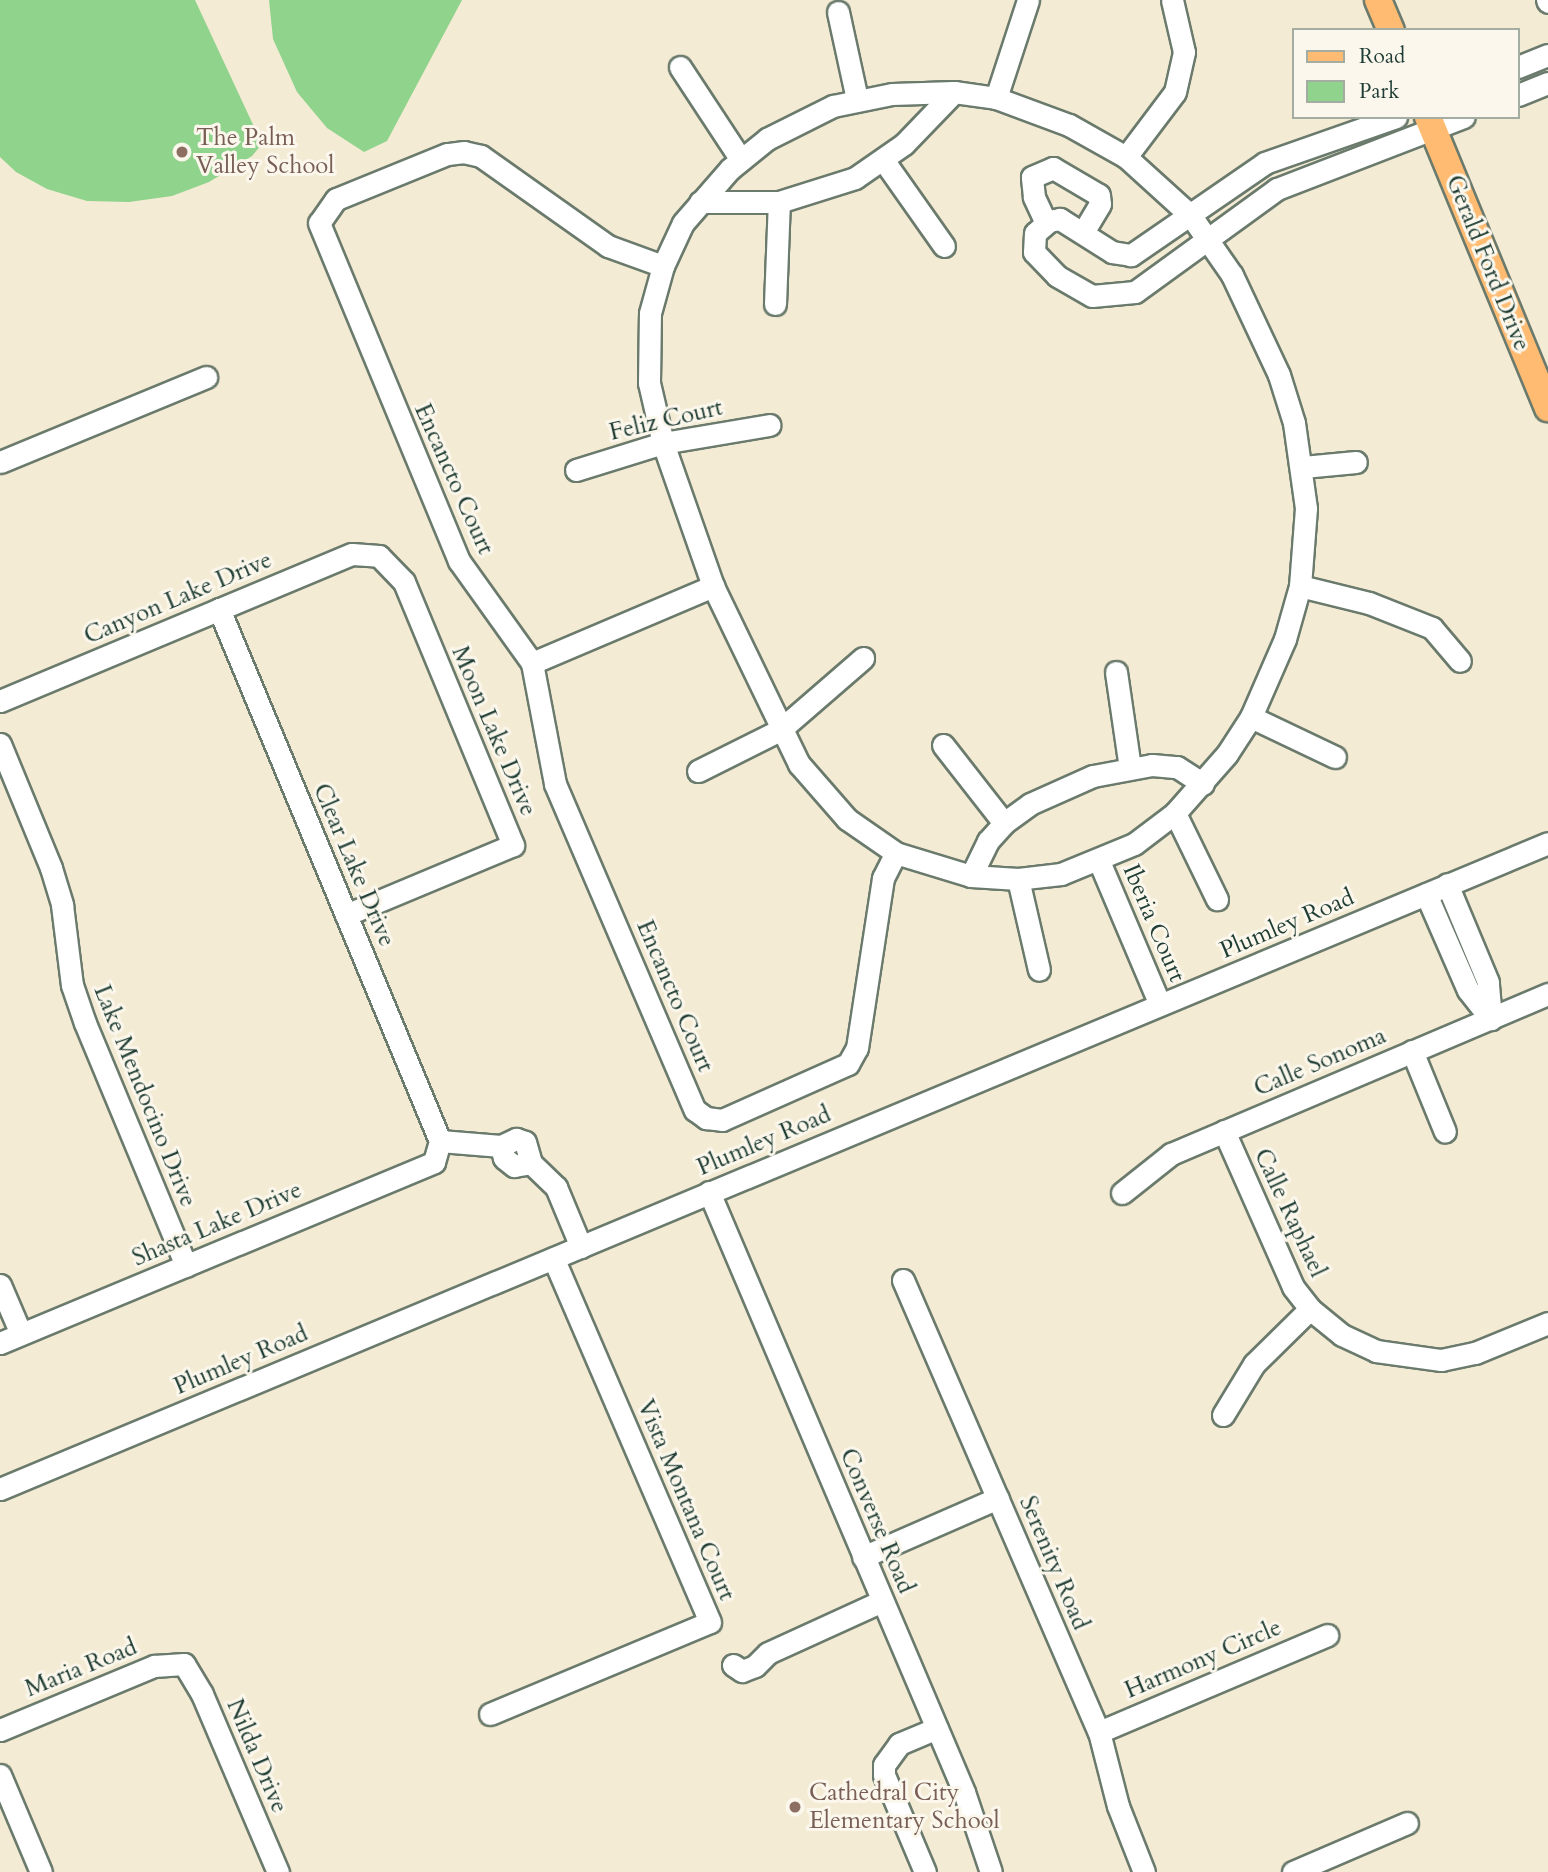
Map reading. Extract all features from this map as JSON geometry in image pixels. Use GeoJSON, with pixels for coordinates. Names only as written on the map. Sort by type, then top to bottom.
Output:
{"type":"FeatureCollection","features":[{"type":"Feature","properties":{"kind":"main road"},"geometry":{"type":"LineString","coordinates":[[1378,0],[1390,28]]}},
{"type":"Feature","properties":{"kind":"main road","name":"Gerald Ford Drive"},"geometry":{"type":"LineString","coordinates":[[1431,123],[1548,408]]}},
{"type":"Feature","properties":{"kind":"street"},"geometry":{"type":"LineString","coordinates":[[996,98],[1028,0]]}},
{"type":"Feature","properties":{"kind":"street"},"geometry":{"type":"LineString","coordinates":[[1126,157],[1175,92],[1184,52],[1172,0]]}},
{"type":"Feature","properties":{"kind":"street"},"geometry":{"type":"LineString","coordinates":[[838,12],[857,99]]}},
{"type":"Feature","properties":{"kind":"street"},"geometry":{"type":"LineString","coordinates":[[1520,66],[1548,55]]}},
{"type":"Feature","properties":{"kind":"street"},"geometry":{"type":"LineString","coordinates":[[680,67],[741,160]]}},
{"type":"Feature","properties":{"kind":"street"},"geometry":{"type":"LineString","coordinates":[[1520,94],[1548,83]]}},
{"type":"Feature","properties":{"kind":"street"},"geometry":{"type":"LineString","coordinates":[[700,202],[779,202],[822,192],[884,161],[954,92]]}},
{"type":"Feature","properties":{"kind":"street"},"geometry":{"type":"LineString","coordinates":[[954,92],[996,98],[1069,125],[1126,157],[1191,216],[1233,275],[1279,375],[1303,467],[1306,508],[1300,586],[1285,639],[1251,717],[1203,784],[1175,813],[1134,844],[1099,861],[1061,874],[1018,879],[971,876],[896,853],[871,838],[826,798],[780,730],[713,586],[663,443],[650,393],[646,350],[650,313],[663,266],[700,202],[741,160],[799,121],[857,99],[954,92]]}},
{"type":"Feature","properties":{"kind":"street"},"geometry":{"type":"LineString","coordinates":[[1390,119],[1265,163],[1131,255],[1112,252],[1060,219],[1046,223],[1035,233],[1034,243],[1041,264],[1076,289],[1106,297],[1146,286],[1206,237],[1277,189],[1431,123],[1454,119]]}},
{"type":"Feature","properties":{"kind":"street","name":"Encancto Court"},"geometry":{"type":"LineString","coordinates":[[663,266],[608,246],[481,156],[464,152],[447,154],[336,199],[319,223],[320,236],[459,561],[532,663],[555,784],[695,1110],[706,1118],[722,1120],[848,1064],[857,1048],[883,878],[896,853]]}},
{"type":"Feature","properties":{"kind":"street"},"geometry":{"type":"LineString","coordinates":[[884,161],[944,246]]}},
{"type":"Feature","properties":{"kind":"street"},"geometry":{"type":"LineString","coordinates":[[1046,223],[1034,197],[1032,177],[1053,168],[1099,195],[1100,204],[1083,232]]}},
{"type":"Feature","properties":{"kind":"street"},"geometry":{"type":"LineString","coordinates":[[775,303],[779,202]]}},
{"type":"Feature","properties":{"kind":"street"},"geometry":{"type":"LineString","coordinates":[[0,462],[206,377]]}},
{"type":"Feature","properties":{"kind":"street","name":"Feliz Court"},"geometry":{"type":"LineString","coordinates":[[576,470],[663,443],[769,425]]}},
{"type":"Feature","properties":{"kind":"street"},"geometry":{"type":"LineString","coordinates":[[1303,467],[1356,462]]}},
{"type":"Feature","properties":{"kind":"street","name":"Canyon Lake Drive"},"geometry":{"type":"LineString","coordinates":[[0,701],[352,554],[379,556]]}},
{"type":"Feature","properties":{"kind":"street","name":"Moon Lake Drive"},"geometry":{"type":"LineString","coordinates":[[346,915],[513,845],[404,582],[379,556]]}},
{"type":"Feature","properties":{"kind":"street"},"geometry":{"type":"LineString","coordinates":[[532,663],[713,586]]}},
{"type":"Feature","properties":{"kind":"street"},"geometry":{"type":"LineString","coordinates":[[1300,586],[1369,603],[1432,628],[1460,661]]}},
{"type":"Feature","properties":{"kind":"street","name":"Clear Lake Drive"},"geometry":{"type":"LineString","coordinates":[[219,609],[440,1140]]}},
{"type":"Feature","properties":{"kind":"street"},"geometry":{"type":"LineString","coordinates":[[698,771],[780,730],[863,658]]}},
{"type":"Feature","properties":{"kind":"street"},"geometry":{"type":"LineString","coordinates":[[1116,672],[1130,768]]}},
{"type":"Feature","properties":{"kind":"street"},"geometry":{"type":"LineString","coordinates":[[1251,717],[1335,757]]}},
{"type":"Feature","properties":{"kind":"street","name":"Lake Mendocino Drive"},"geometry":{"type":"LineString","coordinates":[[0,744],[51,868],[62,905],[72,985],[85,1023],[186,1266]]}},
{"type":"Feature","properties":{"kind":"street"},"geometry":{"type":"LineString","coordinates":[[943,746],[1004,823]]}},
{"type":"Feature","properties":{"kind":"street"},"geometry":{"type":"LineString","coordinates":[[971,876],[988,841],[1004,823],[1062,789],[1130,768],[1177,767],[1203,784]]}},
{"type":"Feature","properties":{"kind":"street"},"geometry":{"type":"LineString","coordinates":[[1175,813],[1217,899]]}},
{"type":"Feature","properties":{"kind":"street","name":"Plumley Road"},"geometry":{"type":"LineString","coordinates":[[0,1489],[1548,844]]}},
{"type":"Feature","properties":{"kind":"street","name":"Iberia Court"},"geometry":{"type":"LineString","coordinates":[[1099,861],[1160,1005]]}},
{"type":"Feature","properties":{"kind":"street"},"geometry":{"type":"LineString","coordinates":[[1018,879],[1039,970]]}},
{"type":"Feature","properties":{"kind":"street"},"geometry":{"type":"LineString","coordinates":[[1447,884],[1488,982],[1491,1019]]}},
{"type":"Feature","properties":{"kind":"street"},"geometry":{"type":"LineString","coordinates":[[1426,894],[1468,990],[1491,1019]]}},
{"type":"Feature","properties":{"kind":"street","name":"Calle Sonoma"},"geometry":{"type":"LineString","coordinates":[[1122,1192],[1171,1154],[1548,994]]}},
{"type":"Feature","properties":{"kind":"street"},"geometry":{"type":"LineString","coordinates":[[1412,1051],[1445,1132]]}},
{"type":"Feature","properties":{"kind":"street","name":"Calle Raphael"},"geometry":{"type":"LineString","coordinates":[[1224,1131],[1278,1260],[1310,1309],[1342,1335],[1377,1351],[1412,1359],[1475,1353],[1548,1323]]}},
{"type":"Feature","properties":{"kind":"street"},"geometry":{"type":"LineString","coordinates":[[440,1140],[501,1146],[516,1139],[525,1142],[531,1163],[556,1187],[581,1247]]}},
{"type":"Feature","properties":{"kind":"street","name":"Shasta Lake Drive"},"geometry":{"type":"LineString","coordinates":[[0,1343],[434,1163],[440,1140]]}},
{"type":"Feature","properties":{"kind":"street","name":"Converse Road"},"geometry":{"type":"LineString","coordinates":[[709,1192],[937,1728],[991,1872]]}},
{"type":"Feature","properties":{"kind":"street","name":"Vista Montana Court"},"geometry":{"type":"LineString","coordinates":[[490,1714],[709,1622],[553,1258]]}},
{"type":"Feature","properties":{"kind":"street","name":"Serenity Road"},"geometry":{"type":"LineString","coordinates":[[903,1280],[1099,1732],[1118,1806],[1144,1872]]}},
{"type":"Feature","properties":{"kind":"street"},"geometry":{"type":"LineString","coordinates":[[0,1285],[21,1334]]}},
{"type":"Feature","properties":{"kind":"street"},"geometry":{"type":"LineString","coordinates":[[1223,1415],[1254,1364],[1310,1309]]}},
{"type":"Feature","properties":{"kind":"street"},"geometry":{"type":"LineString","coordinates":[[863,1557],[998,1499]]}},
{"type":"Feature","properties":{"kind":"street"},"geometry":{"type":"LineString","coordinates":[[733,1665],[742,1671],[755,1666],[768,1653],[882,1601]]}},
{"type":"Feature","properties":{"kind":"street","name":"Harmony Circle"},"geometry":{"type":"LineString","coordinates":[[1099,1732],[1327,1635]]}},
{"type":"Feature","properties":{"kind":"street","name":"Maria Road"},"geometry":{"type":"LineString","coordinates":[[0,1730],[154,1666],[184,1664]]}},
{"type":"Feature","properties":{"kind":"street","name":"Nilda Drive"},"geometry":{"type":"LineString","coordinates":[[184,1664],[202,1694],[278,1872]]}},
{"type":"Feature","properties":{"kind":"street"},"geometry":{"type":"LineString","coordinates":[[925,1872],[884,1775],[884,1765],[899,1744],[937,1728]]}},
{"type":"Feature","properties":{"kind":"street"},"geometry":{"type":"LineString","coordinates":[[0,1775],[41,1872]]}},
{"type":"Feature","properties":{"kind":"street"},"geometry":{"type":"LineString","coordinates":[[1293,1872],[1406,1823]]}},
{"type":"Feature","properties":{"kind":"green space"},"geometry":{"type":"Polygon","coordinates":[[[0,0],[195,0],[262,144],[252,156],[209,182],[172,196],[129,202],[87,201],[47,189],[16,172],[0,157],[0,0]]]}},
{"type":"Feature","properties":{"kind":"green space"},"geometry":{"type":"Polygon","coordinates":[[[269,0],[462,0],[387,141],[364,152],[327,128],[297,92],[273,39],[269,0]]]}},
{"type":"Feature","properties":{"kind":"place","name":"The Palm Valley School"},"geometry":{"type":"Point","coordinates":[182,152]}},
{"type":"Feature","properties":{"kind":"place","name":"Cathedral City Elementary School"},"geometry":{"type":"Point","coordinates":[795,1807]}}]}
